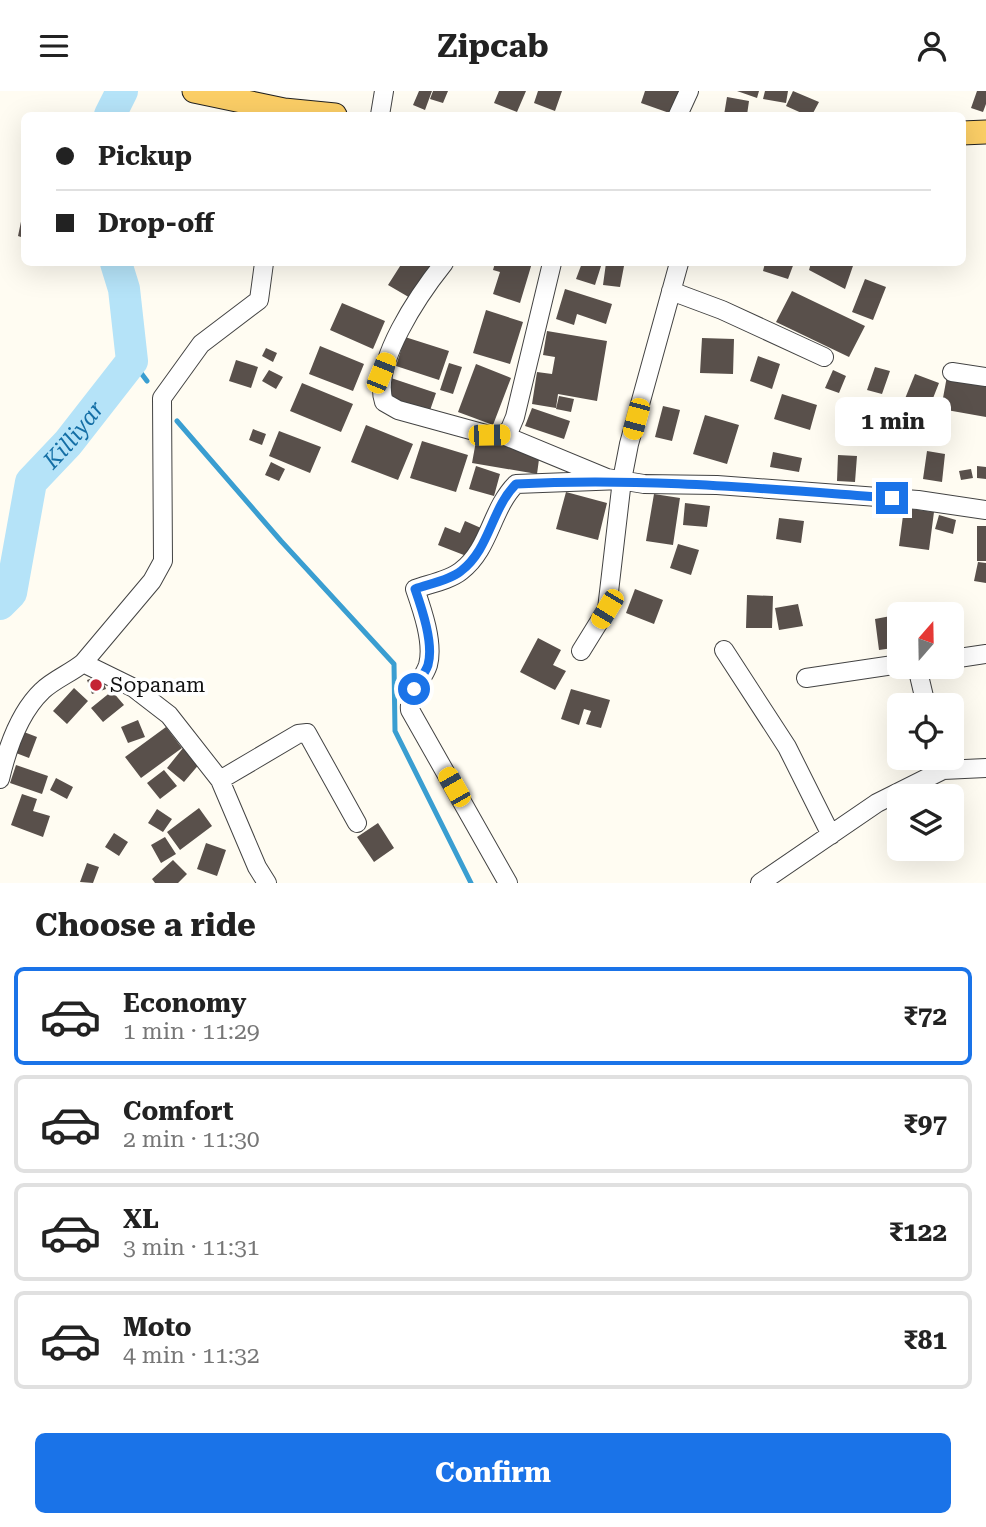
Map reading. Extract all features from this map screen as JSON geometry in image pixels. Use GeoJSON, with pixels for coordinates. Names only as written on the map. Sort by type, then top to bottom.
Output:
{"type":"FeatureCollection","features":[{"type":"Feature","properties":{"kind":"main road"},"geometry":{"type":"LineString","coordinates":[[194,91],[279,112]]}},
{"type":"Feature","properties":{"kind":"main road"},"geometry":{"type":"LineString","coordinates":[[966,133],[986,132]]}},
{"type":"Feature","properties":{"kind":"street"},"geometry":{"type":"LineString","coordinates":[[380,112],[384,91]]}},
{"type":"Feature","properties":{"kind":"street"},"geometry":{"type":"LineString","coordinates":[[679,112],[689,91]]}},
{"type":"Feature","properties":{"kind":"street"},"geometry":{"type":"LineString","coordinates":[[0,779],[7,750],[30,705],[43,689],[83,663],[152,581],[163,561],[162,398],[201,344],[259,300],[264,266]]}},
{"type":"Feature","properties":{"kind":"street"},"geometry":{"type":"LineString","coordinates":[[442,266],[420,296],[393,343],[381,373],[380,390],[384,402],[398,410],[468,431],[503,435],[607,478],[644,484],[717,485],[918,500],[986,510]]}},
{"type":"Feature","properties":{"kind":"street"},"geometry":{"type":"LineString","coordinates":[[503,435],[510,429],[515,417],[551,266]]}},
{"type":"Feature","properties":{"kind":"street"},"geometry":{"type":"LineString","coordinates":[[582,651],[607,609],[622,480],[629,444],[678,266]]}},
{"type":"Feature","properties":{"kind":"street"},"geometry":{"type":"LineString","coordinates":[[671,291],[722,310],[824,357]]}},
{"type":"Feature","properties":{"kind":"street"},"geometry":{"type":"LineString","coordinates":[[952,372],[986,377]]}},
{"type":"Feature","properties":{"kind":"street"},"geometry":{"type":"LineString","coordinates":[[508,883],[410,710],[411,695],[427,668],[429,659],[424,614],[415,589],[460,573],[481,550],[505,495],[516,484],[622,480]]}},
{"type":"Feature","properties":{"kind":"street"},"geometry":{"type":"LineString","coordinates":[[724,650],[787,747],[831,835]]}},
{"type":"Feature","properties":{"kind":"street"},"geometry":{"type":"LineString","coordinates":[[964,657],[986,654]]}},
{"type":"Feature","properties":{"kind":"street"},"geometry":{"type":"LineString","coordinates":[[83,663],[134,688],[169,715],[220,780],[257,867],[267,883]]}},
{"type":"Feature","properties":{"kind":"street"},"geometry":{"type":"LineString","coordinates":[[806,678],[887,666]]}},
{"type":"Feature","properties":{"kind":"street"},"geometry":{"type":"LineString","coordinates":[[220,780],[298,734],[307,733],[357,823]]}},
{"type":"Feature","properties":{"kind":"street"},"geometry":{"type":"LineString","coordinates":[[964,766],[986,768]]}},
{"type":"Feature","properties":{"kind":"street"},"geometry":{"type":"LineString","coordinates":[[760,883],[877,803],[931,770]]}},
{"type":"Feature","properties":{"kind":"building"},"geometry":{"type":"Polygon","coordinates":[[[419,91],[432,91],[425,110],[413,105],[419,91]]]}},
{"type":"Feature","properties":{"kind":"building"},"geometry":{"type":"Polygon","coordinates":[[[433,91],[448,91],[443,103],[430,99],[433,91]]]}},
{"type":"Feature","properties":{"kind":"building"},"geometry":{"type":"Polygon","coordinates":[[[499,91],[526,91],[517,112],[494,103],[499,91]]]}},
{"type":"Feature","properties":{"kind":"building"},"geometry":{"type":"Polygon","coordinates":[[[538,91],[562,91],[555,111],[534,103],[538,91]]]}},
{"type":"Feature","properties":{"kind":"building"},"geometry":{"type":"Polygon","coordinates":[[[645,91],[684,91],[676,112],[666,112],[641,103],[645,91]]]}},
{"type":"Feature","properties":{"kind":"building"},"geometry":{"type":"Polygon","coordinates":[[[737,91],[759,91],[757,98],[737,91]]]}},
{"type":"Feature","properties":{"kind":"building"},"geometry":{"type":"Polygon","coordinates":[[[765,91],[788,91],[786,103],[763,99],[765,91]]]}},
{"type":"Feature","properties":{"kind":"building"},"geometry":{"type":"Polygon","coordinates":[[[793,91],[819,102],[814,112],[799,112],[786,106],[793,91]]]}},
{"type":"Feature","properties":{"kind":"building"},"geometry":{"type":"Polygon","coordinates":[[[977,91],[986,91],[983,112],[971,108],[977,91]]]}},
{"type":"Feature","properties":{"kind":"building"},"geometry":{"type":"Polygon","coordinates":[[[727,97],[749,101],[747,112],[724,112],[727,97]]]}},
{"type":"Feature","properties":{"kind":"building"},"geometry":{"type":"Polygon","coordinates":[[[400,266],[432,266],[412,299],[388,285],[400,266]]]}},
{"type":"Feature","properties":{"kind":"building"},"geometry":{"type":"Polygon","coordinates":[[[494,266],[531,266],[520,303],[493,294],[500,272],[493,270],[494,266]]]}},
{"type":"Feature","properties":{"kind":"building"},"geometry":{"type":"Polygon","coordinates":[[[581,266],[601,266],[595,285],[576,279],[581,266]]]}},
{"type":"Feature","properties":{"kind":"building"},"geometry":{"type":"Polygon","coordinates":[[[606,266],[624,266],[620,287],[603,285],[606,266]]]}},
{"type":"Feature","properties":{"kind":"building"},"geometry":{"type":"Polygon","coordinates":[[[764,266],[793,266],[788,279],[763,271],[764,266]]]}},
{"type":"Feature","properties":{"kind":"building"},"geometry":{"type":"Polygon","coordinates":[[[810,266],[853,266],[845,289],[809,270],[810,266]]]}},
{"type":"Feature","properties":{"kind":"building"},"geometry":{"type":"Polygon","coordinates":[[[865,279],[886,287],[873,320],[852,312],[865,279]]]}},
{"type":"Feature","properties":{"kind":"building"},"geometry":{"type":"Polygon","coordinates":[[[565,289],[612,304],[606,324],[577,314],[574,325],[556,319],[565,289]]]}},
{"type":"Feature","properties":{"kind":"building"},"geometry":{"type":"Polygon","coordinates":[[[792,291],[865,326],[849,357],[776,322],[792,291]]]}},
{"type":"Feature","properties":{"kind":"building"},"geometry":{"type":"Polygon","coordinates":[[[342,303],[385,321],[373,349],[330,330],[342,303]]]}},
{"type":"Feature","properties":{"kind":"building"},"geometry":{"type":"Polygon","coordinates":[[[486,310],[523,322],[510,364],[473,353],[486,310]]]}},
{"type":"Feature","properties":{"kind":"building"},"geometry":{"type":"Polygon","coordinates":[[[547,331],[607,341],[597,401],[558,394],[556,408],[532,404],[537,372],[552,374],[555,357],[543,355],[547,331]]]}},
{"type":"Feature","properties":{"kind":"building"},"geometry":{"type":"Polygon","coordinates":[[[405,337],[449,351],[439,380],[396,366],[405,337]]]}},
{"type":"Feature","properties":{"kind":"building"},"geometry":{"type":"Polygon","coordinates":[[[702,338],[734,339],[733,374],[700,373],[702,338]]]}},
{"type":"Feature","properties":{"kind":"building"},"geometry":{"type":"Polygon","coordinates":[[[320,346],[364,364],[353,391],[309,374],[320,346]]]}},
{"type":"Feature","properties":{"kind":"building"},"geometry":{"type":"Polygon","coordinates":[[[266,348],[277,353],[273,362],[262,356],[266,348]]]}},
{"type":"Feature","properties":{"kind":"building"},"geometry":{"type":"Polygon","coordinates":[[[758,356],[780,364],[772,389],[750,381],[758,356]]]}},
{"type":"Feature","properties":{"kind":"building"},"geometry":{"type":"Polygon","coordinates":[[[236,360],[258,367],[251,388],[229,381],[236,360]]]}},
{"type":"Feature","properties":{"kind":"building"},"geometry":{"type":"Polygon","coordinates":[[[449,363],[462,367],[453,394],[440,390],[449,363]]]}},
{"type":"Feature","properties":{"kind":"building"},"geometry":{"type":"Polygon","coordinates":[[[476,364],[511,378],[493,425],[458,412],[476,364]]]}},
{"type":"Feature","properties":{"kind":"building"},"geometry":{"type":"Polygon","coordinates":[[[875,367],[890,371],[882,394],[867,390],[875,367]]]}},
{"type":"Feature","properties":{"kind":"building"},"geometry":{"type":"Polygon","coordinates":[[[269,370],[283,377],[276,389],[262,381],[269,370]]]}},
{"type":"Feature","properties":{"kind":"building"},"geometry":{"type":"Polygon","coordinates":[[[833,370],[846,376],[839,393],[825,388],[833,370]]]}},
{"type":"Feature","properties":{"kind":"building"},"geometry":{"type":"Polygon","coordinates":[[[915,374],[939,383],[926,416],[902,406],[915,374]]]}},
{"type":"Feature","properties":{"kind":"building"},"geometry":{"type":"Polygon","coordinates":[[[947,376],[986,383],[986,417],[941,409],[947,376]]]}},
{"type":"Feature","properties":{"kind":"building"},"geometry":{"type":"Polygon","coordinates":[[[391,378],[436,393],[426,422],[381,407],[391,378]]]}},
{"type":"Feature","properties":{"kind":"building"},"geometry":{"type":"Polygon","coordinates":[[[302,383],[353,404],[341,432],[290,411],[302,383]]]}},
{"type":"Feature","properties":{"kind":"building"},"geometry":{"type":"Polygon","coordinates":[[[782,394],[817,405],[810,430],[774,419],[782,394]]]}},
{"type":"Feature","properties":{"kind":"building"},"geometry":{"type":"Polygon","coordinates":[[[559,396],[574,399],[571,412],[556,409],[559,396]]]}},
{"type":"Feature","properties":{"kind":"building"},"geometry":{"type":"Polygon","coordinates":[[[663,406],[680,410],[672,441],[655,437],[663,406]]]}},
{"type":"Feature","properties":{"kind":"building"},"geometry":{"type":"Polygon","coordinates":[[[532,408],[570,421],[564,439],[525,426],[532,408]]]}},
{"type":"Feature","properties":{"kind":"building"},"geometry":{"type":"Polygon","coordinates":[[[705,415],[739,425],[727,464],[693,454],[705,415]]]}},
{"type":"Feature","properties":{"kind":"building"},"geometry":{"type":"Polygon","coordinates":[[[366,425],[413,444],[398,480],[351,462],[366,425]]]}},
{"type":"Feature","properties":{"kind":"building"},"geometry":{"type":"Polygon","coordinates":[[[253,429],[266,434],[262,445],[249,440],[253,429]]]}},
{"type":"Feature","properties":{"kind":"building"},"geometry":{"type":"Polygon","coordinates":[[[279,431],[321,447],[310,473],[269,456],[279,431]]]}},
{"type":"Feature","properties":{"kind":"building"},"geometry":{"type":"Polygon","coordinates":[[[422,441],[468,455],[456,492],[410,478],[422,441]]]}},
{"type":"Feature","properties":{"kind":"building"},"geometry":{"type":"Polygon","coordinates":[[[476,441],[540,452],[537,474],[472,463],[476,441]]]}},
{"type":"Feature","properties":{"kind":"building"},"geometry":{"type":"Polygon","coordinates":[[[927,451],[945,454],[942,482],[923,479],[927,451]]]}},
{"type":"Feature","properties":{"kind":"building"},"geometry":{"type":"Polygon","coordinates":[[[773,452],[802,458],[799,472],[770,467],[773,452]]]}},
{"type":"Feature","properties":{"kind":"building"},"geometry":{"type":"Polygon","coordinates":[[[838,455],[857,456],[855,482],[837,481],[838,455]]]}},
{"type":"Feature","properties":{"kind":"building"},"geometry":{"type":"Polygon","coordinates":[[[271,462],[285,469],[279,481],[265,475],[271,462]]]}},
{"type":"Feature","properties":{"kind":"building"},"geometry":{"type":"Polygon","coordinates":[[[476,466],[500,474],[494,496],[469,489],[476,466]]]}},
{"type":"Feature","properties":{"kind":"building"},"geometry":{"type":"Polygon","coordinates":[[[977,466],[986,467],[986,479],[977,478],[977,466]]]}},
{"type":"Feature","properties":{"kind":"building"},"geometry":{"type":"Polygon","coordinates":[[[971,469],[973,478],[961,480],[959,471],[971,469]]]}},
{"type":"Feature","properties":{"kind":"building"},"geometry":{"type":"Polygon","coordinates":[[[566,492],[607,503],[598,540],[556,529],[566,492]]]}},
{"type":"Feature","properties":{"kind":"building"},"geometry":{"type":"Polygon","coordinates":[[[654,494],[680,498],[673,545],[646,541],[654,494]]]}},
{"type":"Feature","properties":{"kind":"building"},"geometry":{"type":"Polygon","coordinates":[[[685,503],[710,506],[707,527],[683,525],[685,503]]]}},
{"type":"Feature","properties":{"kind":"building"},"geometry":{"type":"Polygon","coordinates":[[[904,508],[934,512],[929,550],[899,546],[904,508]]]}},
{"type":"Feature","properties":{"kind":"building"},"geometry":{"type":"Polygon","coordinates":[[[939,515],[956,520],[953,534],[935,529],[939,515]]]}},
{"type":"Feature","properties":{"kind":"building"},"geometry":{"type":"Polygon","coordinates":[[[779,518],[804,521],[801,543],[776,539],[779,518]]]}},
{"type":"Feature","properties":{"kind":"building"},"geometry":{"type":"Polygon","coordinates":[[[465,521],[481,528],[469,557],[438,545],[445,527],[460,533],[465,521]]]}},
{"type":"Feature","properties":{"kind":"building"},"geometry":{"type":"Polygon","coordinates":[[[977,526],[986,526],[986,561],[977,561],[977,526]]]}},
{"type":"Feature","properties":{"kind":"building"},"geometry":{"type":"Polygon","coordinates":[[[678,544],[699,550],[691,575],[670,568],[678,544]]]}},
{"type":"Feature","properties":{"kind":"building"},"geometry":{"type":"Polygon","coordinates":[[[978,562],[986,563],[986,583],[974,581],[978,562]]]}},
{"type":"Feature","properties":{"kind":"building"},"geometry":{"type":"Polygon","coordinates":[[[635,589],[663,600],[654,624],[626,613],[635,589]]]}},
{"type":"Feature","properties":{"kind":"building"},"geometry":{"type":"Polygon","coordinates":[[[747,595],[773,596],[772,628],[746,628],[747,595]]]}},
{"type":"Feature","properties":{"kind":"building"},"geometry":{"type":"Polygon","coordinates":[[[798,604],[803,626],[779,630],[775,608],[798,604]]]}},
{"type":"Feature","properties":{"kind":"building"},"geometry":{"type":"Polygon","coordinates":[[[887,617],[887,649],[879,650],[875,619],[887,617]]]}},
{"type":"Feature","properties":{"kind":"building"},"geometry":{"type":"Polygon","coordinates":[[[538,638],[561,650],[553,665],[566,671],[555,690],[520,672],[538,638]]]}},
{"type":"Feature","properties":{"kind":"building","name":"Sopanam"},"geometry":{"type":"Polygon","coordinates":[[[101,675],[106,689],[92,694],[87,680],[101,675]]]}},
{"type":"Feature","properties":{"kind":"building"},"geometry":{"type":"Polygon","coordinates":[[[74,688],[88,701],[67,724],[53,711],[74,688]]]}},
{"type":"Feature","properties":{"kind":"building"},"geometry":{"type":"Polygon","coordinates":[[[571,689],[610,700],[601,728],[586,724],[591,711],[584,709],[579,725],[561,719],[571,689]]]}},
{"type":"Feature","properties":{"kind":"building"},"geometry":{"type":"Polygon","coordinates":[[[112,691],[124,705],[103,722],[91,708],[112,691]]]}},
{"type":"Feature","properties":{"kind":"building"},"geometry":{"type":"Polygon","coordinates":[[[138,720],[145,737],[128,743],[121,727],[138,720]]]}},
{"type":"Feature","properties":{"kind":"building"},"geometry":{"type":"Polygon","coordinates":[[[166,727],[182,748],[141,778],[125,757],[166,727]]]}},
{"type":"Feature","properties":{"kind":"building"},"geometry":{"type":"Polygon","coordinates":[[[24,732],[37,737],[29,758],[16,753],[24,732]]]}},
{"type":"Feature","properties":{"kind":"building"},"geometry":{"type":"Polygon","coordinates":[[[183,748],[201,762],[184,782],[167,768],[183,748]]]}},
{"type":"Feature","properties":{"kind":"building"},"geometry":{"type":"Polygon","coordinates":[[[16,765],[48,776],[42,794],[10,783],[16,765]]]}},
{"type":"Feature","properties":{"kind":"building"},"geometry":{"type":"Polygon","coordinates":[[[164,770],[177,786],[160,799],[147,783],[164,770]]]}},
{"type":"Feature","properties":{"kind":"building"},"geometry":{"type":"Polygon","coordinates":[[[56,778],[73,787],[67,799],[50,790],[56,778]]]}},
{"type":"Feature","properties":{"kind":"building"},"geometry":{"type":"Polygon","coordinates":[[[22,794],[37,799],[33,811],[50,816],[43,837],[11,825],[22,794]]]}},
{"type":"Feature","properties":{"kind":"building"},"geometry":{"type":"Polygon","coordinates":[[[199,808],[212,826],[180,850],[167,832],[199,808]]]}},
{"type":"Feature","properties":{"kind":"building"},"geometry":{"type":"Polygon","coordinates":[[[157,809],[172,819],[163,832],[148,823],[157,809]]]}},
{"type":"Feature","properties":{"kind":"building"},"geometry":{"type":"Polygon","coordinates":[[[378,823],[394,848],[374,862],[357,837],[378,823]]]}},
{"type":"Feature","properties":{"kind":"building"},"geometry":{"type":"Polygon","coordinates":[[[114,833],[128,842],[119,856],[105,847],[114,833]]]}},
{"type":"Feature","properties":{"kind":"building"},"geometry":{"type":"Polygon","coordinates":[[[165,837],[176,854],[161,863],[151,845],[165,837]]]}},
{"type":"Feature","properties":{"kind":"building"},"geometry":{"type":"Polygon","coordinates":[[[206,843],[226,850],[217,876],[197,869],[206,843]]]}},
{"type":"Feature","properties":{"kind":"building"},"geometry":{"type":"Polygon","coordinates":[[[173,860],[187,874],[178,883],[155,883],[152,879],[173,860]]]}},
{"type":"Feature","properties":{"kind":"building"},"geometry":{"type":"Polygon","coordinates":[[[87,863],[99,867],[93,883],[80,882],[87,863]]]}},
{"type":"Feature","properties":{"kind":"waterway","name":"Killiyar"},"geometry":{"type":"LineString","coordinates":[[112,112],[122,91]]}},
{"type":"Feature","properties":{"kind":"waterway","name":"Killiyar"},"geometry":{"type":"LineString","coordinates":[[0,604],[11,593],[31,482],[68,443],[132,361],[124,289],[117,266]]}},
{"type":"Feature","properties":{"kind":"waterway"},"geometry":{"type":"LineString","coordinates":[[132,361],[147,381]]}},
{"type":"Feature","properties":{"kind":"waterway"},"geometry":{"type":"LineString","coordinates":[[177,421],[281,541],[394,664],[395,731],[471,883]]}},
{"type":"Feature","properties":{"kind":"place","name":"Sopanam"},"geometry":{"type":"Point","coordinates":[96,685]}},
{"type":"Feature","properties":{"kind":"route"},"geometry":{"type":"LineString","coordinates":[[414,689],[427,668],[429,659],[424,614],[415,589],[460,573],[481,550],[505,495],[516,484],[622,480],[644,484],[717,485],[892,498]]}}]}
